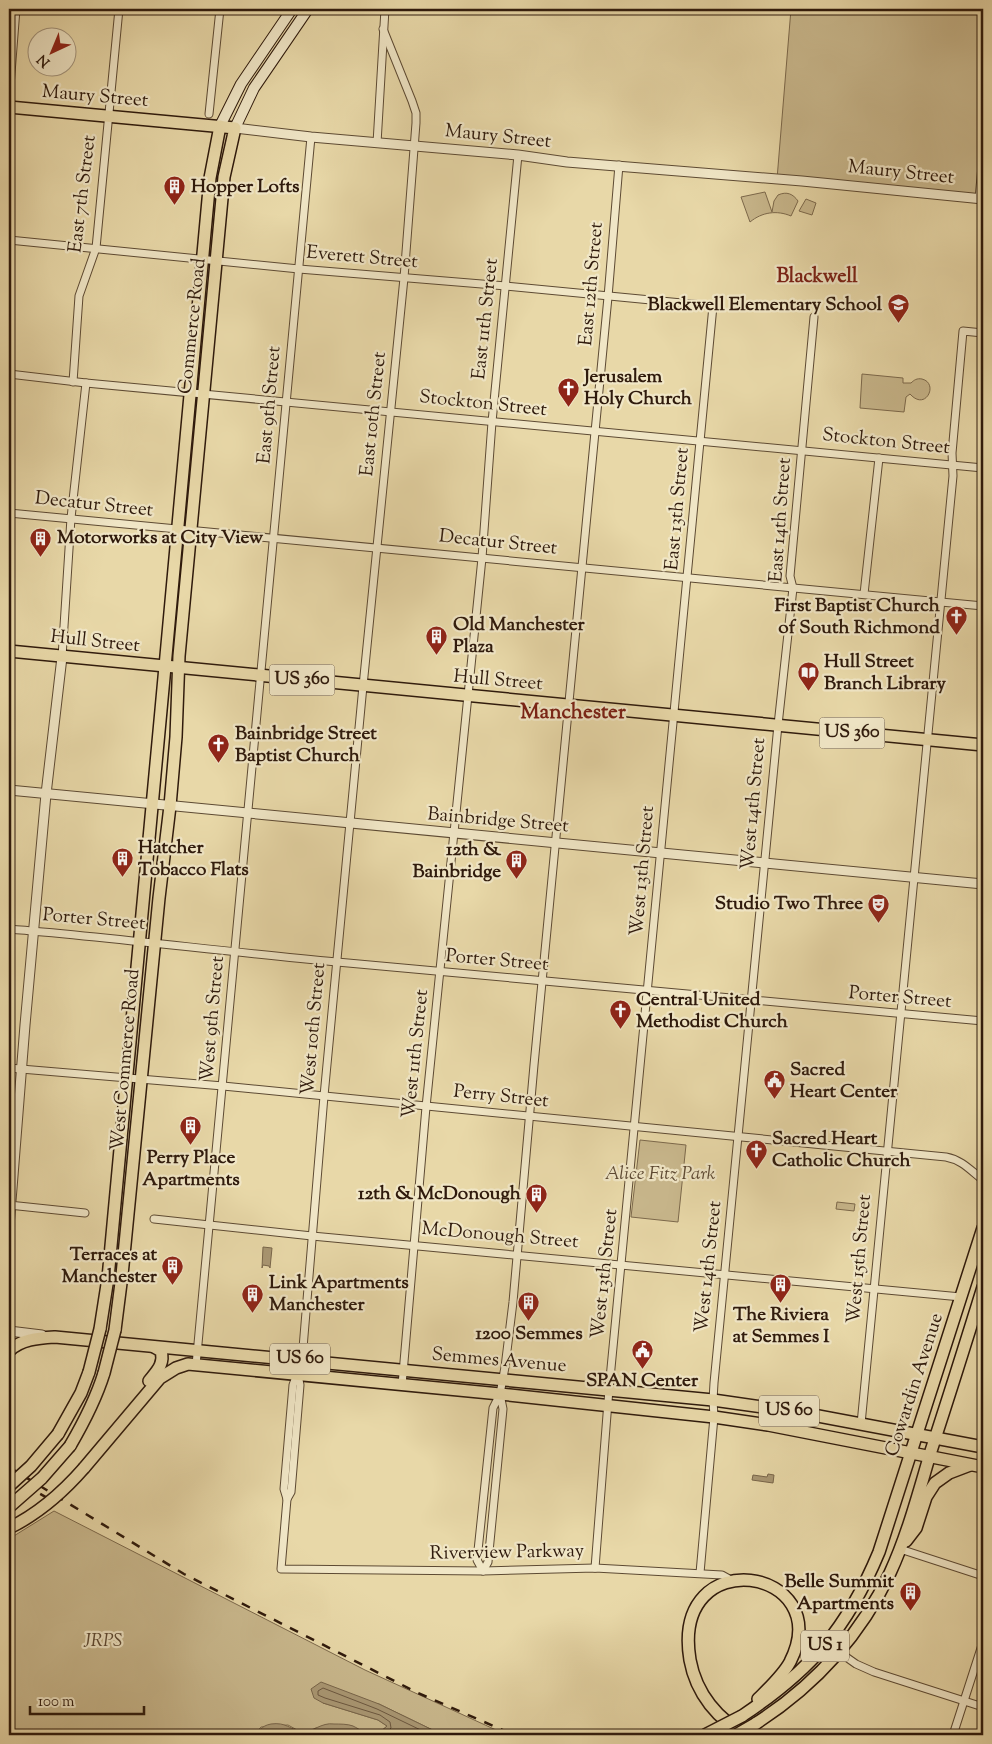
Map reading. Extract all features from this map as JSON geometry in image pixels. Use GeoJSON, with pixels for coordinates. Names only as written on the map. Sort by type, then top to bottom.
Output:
{"type":"FeatureCollection","features":[{"type":"Feature","properties":{"kind":"main road","name":"Commerce Road"},"geometry":{"type":"LineString","coordinates":[[164,667],[211,172],[220,126],[241,84],[292,9]]}},
{"type":"Feature","properties":{"kind":"main road","name":"Commerce Road"},"geometry":{"type":"LineString","coordinates":[[178,668],[224,177],[234,128],[254,88],[308,9]]}},
{"type":"Feature","properties":{"kind":"main road","name":"Maury Street"},"geometry":{"type":"LineString","coordinates":[[9,107],[234,128]]}},
{"type":"Feature","properties":{"kind":"main road","name":"Hull Street"},"geometry":{"type":"LineString","coordinates":[[9,651],[983,745]]}},
{"type":"Feature","properties":{"kind":"main road","name":"West Commerce Road"},"geometry":{"type":"LineString","coordinates":[[9,1486],[31,1466],[58,1434],[77,1402],[89,1372],[100,1329],[108,1278],[153,805],[164,667]]}},
{"type":"Feature","properties":{"kind":"main road","name":"West Commerce Road"},"geometry":{"type":"LineString","coordinates":[[9,1506],[42,1478],[70,1446],[87,1417],[99,1391],[115,1330],[123,1267],[154,942],[170,806],[176,737],[178,668]]}},
{"type":"Feature","properties":{"kind":"main road","name":"Cowardin Avenue"},"geometry":{"type":"LineString","coordinates":[[742,1716],[788,1683],[808,1665],[826,1645],[856,1601],[879,1552],[983,1228]]}},
{"type":"Feature","properties":{"kind":"main road","name":"Cowardin Avenue"},"geometry":{"type":"LineString","coordinates":[[839,1652],[866,1615],[890,1572],[900,1549],[983,1287]]}},
{"type":"Feature","properties":{"kind":"main road","name":"Semmes Avenue"},"geometry":{"type":"LineString","coordinates":[[55,1336],[713,1400],[861,1424],[983,1447]]}},
{"type":"Feature","properties":{"kind":"main road","name":"US 60"},"geometry":{"type":"LineString","coordinates":[[9,1351],[16,1345],[26,1341],[55,1336]]}},
{"type":"Feature","properties":{"kind":"main road"},"geometry":{"type":"LineString","coordinates":[[132,1411],[160,1365],[162,1359],[161,1351],[154,1346]]}},
{"type":"Feature","properties":{"kind":"main road","name":"Semmes Avenue"},"geometry":{"type":"LineString","coordinates":[[196,1365],[500,1394],[714,1417],[768,1425],[978,1466]]}},
{"type":"Feature","properties":{"kind":"main road","name":"US 60"},"geometry":{"type":"LineString","coordinates":[[9,1528],[27,1518],[71,1483],[155,1383],[166,1374],[183,1366],[196,1365]]}},
{"type":"Feature","properties":{"kind":"main road"},"geometry":{"type":"LineString","coordinates":[[900,1549],[916,1528],[926,1497],[935,1483],[949,1473],[978,1466]]}},
{"type":"Feature","properties":{"kind":"main road"},"geometry":{"type":"LineString","coordinates":[[742,1716],[787,1667],[796,1646],[798,1631],[792,1607],[788,1600],[775,1588],[754,1580],[740,1578],[714,1588],[706,1594],[697,1606],[690,1628],[689,1653],[695,1678],[706,1700],[733,1726],[748,1735]]}},
{"type":"Feature","properties":{"kind":"main road","name":"US 1"},"geometry":{"type":"LineString","coordinates":[[736,1735],[793,1697],[814,1679],[839,1652]]}},
{"type":"Feature","properties":{"kind":"main road","name":"US 1"},"geometry":{"type":"LineString","coordinates":[[705,1735],[742,1716]]}},
{"type":"Feature","properties":{"kind":"street"},"geometry":{"type":"LineString","coordinates":[[9,98],[16,9]]}},
{"type":"Feature","properties":{"kind":"street","name":"East 7th Street"},"geometry":{"type":"LineString","coordinates":[[73,382],[79,296],[96,248],[119,9]]}},
{"type":"Feature","properties":{"kind":"street"},"geometry":{"type":"LineString","coordinates":[[209,114],[220,9]]}},
{"type":"Feature","properties":{"kind":"street"},"geometry":{"type":"LineString","coordinates":[[376,143],[385,9]]}},
{"type":"Feature","properties":{"kind":"street","name":"East 10th Street"},"geometry":{"type":"LineString","coordinates":[[363,686],[404,278],[416,113],[383,29]]}},
{"type":"Feature","properties":{"kind":"street","name":"Maury Street"},"geometry":{"type":"LineString","coordinates":[[234,128],[311,137],[518,155],[567,162],[619,165],[981,199]]}},
{"type":"Feature","properties":{"kind":"street","name":"East 9th Street"},"geometry":{"type":"LineString","coordinates":[[261,676],[311,137]]}},
{"type":"Feature","properties":{"kind":"street","name":"East 11th Street"},"geometry":{"type":"LineString","coordinates":[[468,696],[518,155]]}},
{"type":"Feature","properties":{"kind":"street"},"geometry":{"type":"LineString","coordinates":[[981,199],[983,155]]}},
{"type":"Feature","properties":{"kind":"street","name":"East 12th Street"},"geometry":{"type":"LineString","coordinates":[[500,1394],[513,1302],[619,165]]}},
{"type":"Feature","properties":{"kind":"street","name":"Everett Street"},"geometry":{"type":"LineString","coordinates":[[9,240],[299,269],[506,286],[712,306]]}},
{"type":"Feature","properties":{"kind":"street","name":"East 13th Street"},"geometry":{"type":"LineString","coordinates":[[675,715],[712,306]]}},
{"type":"Feature","properties":{"kind":"street","name":"East 14th Street"},"geometry":{"type":"LineString","coordinates":[[778,725],[793,588],[790,576],[814,317]]}},
{"type":"Feature","properties":{"kind":"street","name":"West 15th Street"},"geometry":{"type":"LineString","coordinates":[[861,1424],[953,476],[952,453],[964,332],[983,333]]}},
{"type":"Feature","properties":{"kind":"street","name":"Stockton Street"},"geometry":{"type":"LineString","coordinates":[[9,374],[73,382],[983,468]]}},
{"type":"Feature","properties":{"kind":"street"},"geometry":{"type":"LineString","coordinates":[[9,1226],[46,794],[62,657],[72,518],[86,383]]}},
{"type":"Feature","properties":{"kind":"street"},"geometry":{"type":"LineString","coordinates":[[864,594],[878,458]]}},
{"type":"Feature","properties":{"kind":"street","name":"Decatur Street"},"geometry":{"type":"LineString","coordinates":[[9,512],[983,606]]}},
{"type":"Feature","properties":{"kind":"street","name":"West 9th Street"},"geometry":{"type":"LineString","coordinates":[[196,1365],[261,676]]}},
{"type":"Feature","properties":{"kind":"street","name":"West 10th Street"},"geometry":{"type":"LineString","coordinates":[[281,1569],[287,1499],[284,1489],[293,1385],[302,1360],[336,962],[363,686]]}},
{"type":"Feature","properties":{"kind":"street","name":"West 11th Street"},"geometry":{"type":"LineString","coordinates":[[402,1385],[426,1106],[468,696]]}},
{"type":"Feature","properties":{"kind":"street","name":"West 13th Street"},"geometry":{"type":"LineString","coordinates":[[595,1568],[608,1405],[675,715]]}},
{"type":"Feature","properties":{"kind":"street","name":"West 14th Street"},"geometry":{"type":"LineString","coordinates":[[700,1573],[714,1417],[713,1400],[778,725]]}},
{"type":"Feature","properties":{"kind":"street","name":"Bainbridge Street"},"geometry":{"type":"LineString","coordinates":[[9,790],[983,884]]}},
{"type":"Feature","properties":{"kind":"street","name":"Porter Street"},"geometry":{"type":"LineString","coordinates":[[9,929],[154,942],[235,953],[983,1021]]}},
{"type":"Feature","properties":{"kind":"street","name":"Perry Street"},"geometry":{"type":"LineString","coordinates":[[9,1068],[222,1086],[887,1151],[955,1159],[966,1164],[983,1180]]}},
{"type":"Feature","properties":{"kind":"street"},"geometry":{"type":"LineString","coordinates":[[10,1205],[85,1213]]}},
{"type":"Feature","properties":{"kind":"street","name":"McDonough Street"},"geometry":{"type":"LineString","coordinates":[[154,1219],[312,1236],[414,1244],[961,1297]]}},
{"type":"Feature","properties":{"kind":"street","name":"Semmes Avenue"},"geometry":{"type":"LineString","coordinates":[[9,1331],[55,1336]]}},
{"type":"Feature","properties":{"kind":"street"},"geometry":{"type":"LineString","coordinates":[[500,1394],[503,1409],[488,1562],[483,1571],[477,1561],[478,1550],[493,1408],[500,1394]]}},
{"type":"Feature","properties":{"kind":"street"},"geometry":{"type":"LineString","coordinates":[[900,1549],[983,1576]]}},
{"type":"Feature","properties":{"kind":"street","name":"Riverview Parkway"},"geometry":{"type":"LineString","coordinates":[[281,1569],[483,1571],[595,1568],[700,1573],[722,1575],[731,1580]]}},
{"type":"Feature","properties":{"kind":"street"},"geometry":{"type":"LineString","coordinates":[[953,1735],[983,1642]]}},
{"type":"Feature","properties":{"kind":"street"},"geometry":{"type":"LineString","coordinates":[[839,1652],[866,1669],[983,1708]]}},
{"type":"Feature","properties":{"kind":"green space"},"geometry":{"type":"Polygon","coordinates":[[[791,9],[983,9],[983,155],[979,199],[777,179],[791,9]]]}},
{"type":"Feature","properties":{"kind":"green space"},"geometry":{"type":"Polygon","coordinates":[[[765,192],[772,212],[774,201],[778,195],[787,193],[794,197],[798,201],[791,216],[770,213],[750,222],[741,197],[765,192]]]}},
{"type":"Feature","properties":{"kind":"green space"},"geometry":{"type":"Polygon","coordinates":[[[806,199],[816,203],[812,215],[799,211],[806,199]]]}},
{"type":"Feature","properties":{"kind":"green space"},"geometry":{"type":"Polygon","coordinates":[[[862,374],[903,378],[903,383],[911,383],[916,379],[922,379],[930,386],[930,390],[928,395],[921,400],[916,399],[910,394],[906,397],[904,412],[860,408],[862,374]]]}},
{"type":"Feature","properties":{"kind":"green space","name":"Alice Fitz Park"},"geometry":{"type":"Polygon","coordinates":[[[640,1140],[686,1145],[678,1222],[631,1217],[640,1140]]]}},
{"type":"Feature","properties":{"kind":"green space"},"geometry":{"type":"Polygon","coordinates":[[[837,1202],[855,1204],[854,1211],[836,1209],[837,1202]]]}},
{"type":"Feature","properties":{"kind":"green space","name":"JRPS"},"geometry":{"type":"Polygon","coordinates":[[[54,1511],[365,1670],[507,1735],[443,1735],[379,1704],[323,1703],[378,1720],[387,1726],[378,1734],[370,1735],[360,1732],[352,1726],[316,1728],[309,1732],[299,1731],[288,1725],[261,1727],[254,1735],[9,1735],[9,1539],[54,1511]]]}},
{"type":"Feature","properties":{"kind":"water"},"geometry":{"type":"Polygon","coordinates":[[[263,1247],[272,1248],[270,1268],[263,1265],[262,1268],[263,1247]]]}},
{"type":"Feature","properties":{"kind":"water"},"geometry":{"type":"Polygon","coordinates":[[[768,1474],[774,1475],[773,1483],[752,1480],[753,1475],[767,1477],[768,1474]]]}},
{"type":"Feature","properties":{"kind":"water"},"geometry":{"type":"Polygon","coordinates":[[[321,1682],[379,1704],[443,1735],[373,1735],[382,1731],[387,1726],[378,1720],[323,1703],[314,1698],[311,1689],[321,1682]]]}},
{"type":"Feature","properties":{"kind":"water"},"geometry":{"type":"Polygon","coordinates":[[[271,1724],[284,1725],[301,1731],[329,1724],[353,1726],[370,1735],[252,1735],[271,1724]]]}},
{"type":"Feature","properties":{"kind":"railway"},"geometry":{"type":"LineString","coordinates":[[9,1467],[184,1574],[418,1693],[514,1735]]}},
{"type":"Feature","properties":{"kind":"railway"},"geometry":{"type":"LineString","coordinates":[[9,1476],[49,1499]]}},
{"type":"Feature","properties":{"kind":"place","name":"Hopper Lofts"},"geometry":{"type":"Point","coordinates":[175,206]}},
{"type":"Feature","properties":{"kind":"place","name":"Blackwell Elementary School"},"geometry":{"type":"Point","coordinates":[898,324]}},
{"type":"Feature","properties":{"kind":"place","name":"Jerusalem Holy Church"},"geometry":{"type":"Point","coordinates":[568,407]}},
{"type":"Feature","properties":{"kind":"place","name":"Motorworks at City View"},"geometry":{"type":"Point","coordinates":[41,557]}},
{"type":"Feature","properties":{"kind":"place","name":"First Baptist Church of South Richmond"},"geometry":{"type":"Point","coordinates":[956,636]}},
{"type":"Feature","properties":{"kind":"place","name":"Old Manchester Plaza"},"geometry":{"type":"Point","coordinates":[437,655]}},
{"type":"Feature","properties":{"kind":"place","name":"Hull Street Branch Library"},"geometry":{"type":"Point","coordinates":[808,692]}},
{"type":"Feature","properties":{"kind":"place","name":"Bainbridge Street Baptist Church"},"geometry":{"type":"Point","coordinates":[219,764]}},
{"type":"Feature","properties":{"kind":"place","name":"Hatcher Tobacco Flats"},"geometry":{"type":"Point","coordinates":[122,878]}},
{"type":"Feature","properties":{"kind":"place","name":"12th & Bainbridge"},"geometry":{"type":"Point","coordinates":[517,880]}},
{"type":"Feature","properties":{"kind":"place","name":"Studio Two Three"},"geometry":{"type":"Point","coordinates":[879,923]}},
{"type":"Feature","properties":{"kind":"place","name":"Central United Methodist Church"},"geometry":{"type":"Point","coordinates":[620,1030]}},
{"type":"Feature","properties":{"kind":"place","name":"Sacred Heart Center"},"geometry":{"type":"Point","coordinates":[774,1100]}},
{"type":"Feature","properties":{"kind":"place","name":"Perry Place Apartments"},"geometry":{"type":"Point","coordinates":[191,1146]}},
{"type":"Feature","properties":{"kind":"place","name":"Sacred Heart Catholic Church"},"geometry":{"type":"Point","coordinates":[756,1169]}},
{"type":"Feature","properties":{"kind":"place","name":"12th & McDonough"},"geometry":{"type":"Point","coordinates":[537,1213]}},
{"type":"Feature","properties":{"kind":"place","name":"Terraces at Manchester"},"geometry":{"type":"Point","coordinates":[173,1285]}},
{"type":"Feature","properties":{"kind":"place","name":"The Riviera at Semmes I"},"geometry":{"type":"Point","coordinates":[781,1303]}},
{"type":"Feature","properties":{"kind":"place","name":"Link Apartments Manchester"},"geometry":{"type":"Point","coordinates":[253,1313]}},
{"type":"Feature","properties":{"kind":"place","name":"1200 Semmes"},"geometry":{"type":"Point","coordinates":[529,1322]}},
{"type":"Feature","properties":{"kind":"place","name":"SPAN Center"},"geometry":{"type":"Point","coordinates":[642,1369]}},
{"type":"Feature","properties":{"kind":"place","name":"Belle Summit Apartments"},"geometry":{"type":"Point","coordinates":[910,1612]}},
{"type":"Feature","properties":{"kind":"district","name":"Blackwell"},"geometry":{"type":"Point","coordinates":[817,277]}},
{"type":"Feature","properties":{"kind":"district","name":"Manchester"},"geometry":{"type":"Point","coordinates":[573,713]}}]}
